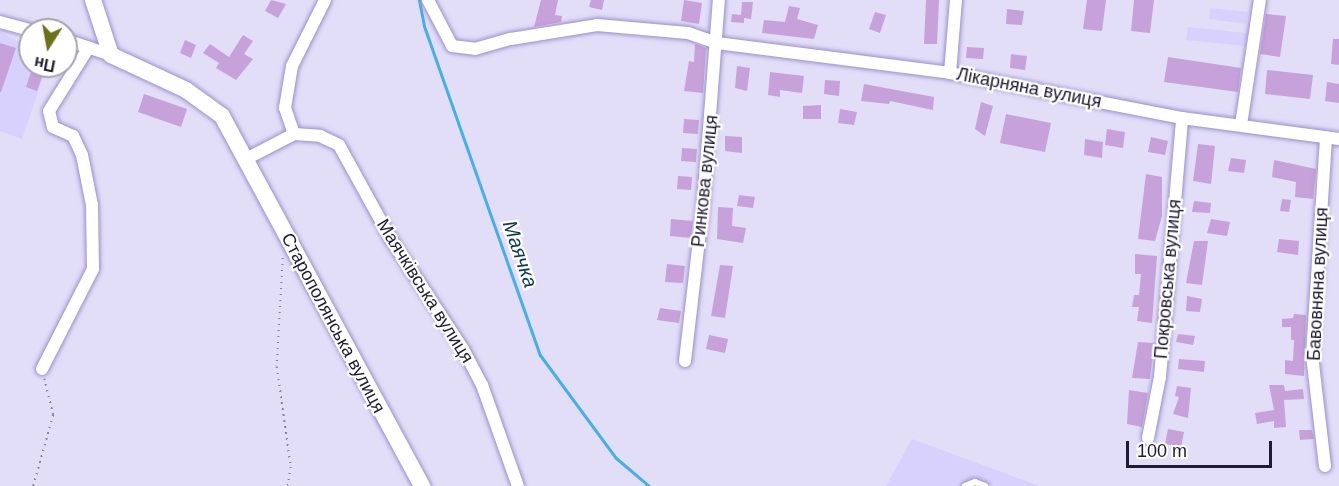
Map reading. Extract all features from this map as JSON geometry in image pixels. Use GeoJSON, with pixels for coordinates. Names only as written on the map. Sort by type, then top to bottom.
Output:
{"type":"FeatureCollection","features":[{"type":"Feature","properties":{"kind":"street"},"geometry":{"type":"LineString","coordinates":[[93,0],[111,56]]}},
{"type":"Feature","properties":{"kind":"street"},"geometry":{"type":"LineString","coordinates":[[246,159],[294,134],[285,108],[292,66],[325,0]]}},
{"type":"Feature","properties":{"kind":"street","name":"Лікарняна вулиця"},"geometry":{"type":"LineString","coordinates":[[428,0],[452,46],[475,49],[597,25],[688,33],[717,43],[950,73],[1182,118],[1333,138]]}},
{"type":"Feature","properties":{"kind":"street","name":"Ринкова вулиця"},"geometry":{"type":"LineString","coordinates":[[685,361],[717,43],[719,0]]}},
{"type":"Feature","properties":{"kind":"street"},"geometry":{"type":"LineString","coordinates":[[950,73],[956,0]]}},
{"type":"Feature","properties":{"kind":"street"},"geometry":{"type":"LineString","coordinates":[[1241,125],[1260,0]]}},
{"type":"Feature","properties":{"kind":"street"},"geometry":{"type":"LineString","coordinates":[[0,22],[18,27]]}},
{"type":"Feature","properties":{"kind":"street"},"geometry":{"type":"LineString","coordinates":[[78,43],[111,56]]}},
{"type":"Feature","properties":{"kind":"street"},"geometry":{"type":"LineString","coordinates":[[42,369],[93,269],[92,205],[82,155],[73,136],[53,127],[49,111],[89,46]]}},
{"type":"Feature","properties":{"kind":"street","name":"Старополянська вулиця"},"geometry":{"type":"LineString","coordinates":[[111,56],[186,90],[222,116],[422,486]]}},
{"type":"Feature","properties":{"kind":"street","name":"Покровська вулиця"},"geometry":{"type":"LineString","coordinates":[[1148,438],[1160,377],[1182,118]]}},
{"type":"Feature","properties":{"kind":"street","name":"Маячківська вулиця"},"geometry":{"type":"LineString","coordinates":[[294,134],[320,136],[339,145],[392,241],[463,349],[482,385],[518,486]]}},
{"type":"Feature","properties":{"kind":"street","name":"Бавовняна вулиця"},"geometry":{"type":"LineString","coordinates":[[1325,466],[1312,355],[1333,138]]}},
{"type":"Feature","properties":{"kind":"lane"},"geometry":{"type":"LineString","coordinates":[[965,486],[975,482],[985,486]]}},
{"type":"Feature","properties":{"kind":"path"},"geometry":{"type":"LineString","coordinates":[[283,255],[277,367],[291,467],[288,486]]}},
{"type":"Feature","properties":{"kind":"path"},"geometry":{"type":"LineString","coordinates":[[33,486],[53,415],[42,369]]}},
{"type":"Feature","properties":{"kind":"shaded area"},"geometry":{"type":"Polygon","coordinates":[[[1210,8],[1248,12],[1246,24],[1209,19],[1210,8]]]}},
{"type":"Feature","properties":{"kind":"shaded area"},"geometry":{"type":"Polygon","coordinates":[[[1188,27],[1247,33],[1245,46],[1186,40],[1188,27]]]}},
{"type":"Feature","properties":{"kind":"shaded area"},"geometry":{"type":"Polygon","coordinates":[[[0,32],[18,41],[18,78],[43,78],[22,139],[0,131],[0,32]]]}},
{"type":"Feature","properties":{"kind":"shaded area"},"geometry":{"type":"Polygon","coordinates":[[[912,439],[1040,486],[886,486],[912,439]]]}},
{"type":"Feature","properties":{"kind":"building"},"geometry":{"type":"Polygon","coordinates":[[[271,0],[286,4],[278,18],[265,11],[271,0]]]}},
{"type":"Feature","properties":{"kind":"building"},"geometry":{"type":"Polygon","coordinates":[[[541,0],[558,0],[555,15],[562,16],[561,22],[534,27],[541,0]]]}},
{"type":"Feature","properties":{"kind":"building"},"geometry":{"type":"Polygon","coordinates":[[[591,0],[604,0],[602,10],[589,7],[591,0]]]}},
{"type":"Feature","properties":{"kind":"building"},"geometry":{"type":"Polygon","coordinates":[[[684,0],[702,3],[699,24],[681,21],[684,0]]]}},
{"type":"Feature","properties":{"kind":"building"},"geometry":{"type":"Polygon","coordinates":[[[926,0],[939,0],[937,44],[924,44],[926,0]]]}},
{"type":"Feature","properties":{"kind":"building"},"geometry":{"type":"Polygon","coordinates":[[[1087,0],[1106,0],[1102,31],[1083,29],[1087,0]]]}},
{"type":"Feature","properties":{"kind":"building"},"geometry":{"type":"Polygon","coordinates":[[[1134,0],[1154,0],[1150,33],[1131,31],[1134,0]]]}},
{"type":"Feature","properties":{"kind":"building"},"geometry":{"type":"Polygon","coordinates":[[[742,2],[753,2],[751,19],[744,18],[744,23],[731,22],[732,14],[741,15],[742,2]]]}},
{"type":"Feature","properties":{"kind":"building"},"geometry":{"type":"Polygon","coordinates":[[[789,6],[800,8],[797,19],[818,25],[814,39],[762,33],[764,20],[785,22],[789,6]]]}},
{"type":"Feature","properties":{"kind":"building"},"geometry":{"type":"Polygon","coordinates":[[[1007,9],[1024,11],[1022,25],[1006,24],[1007,9]]]}},
{"type":"Feature","properties":{"kind":"building"},"geometry":{"type":"Polygon","coordinates":[[[875,12],[886,15],[880,33],[869,29],[875,12]]]}},
{"type":"Feature","properties":{"kind":"building"},"geometry":{"type":"Polygon","coordinates":[[[1266,14],[1286,16],[1280,57],[1260,54],[1266,14]]]}},
{"type":"Feature","properties":{"kind":"building"},"geometry":{"type":"Polygon","coordinates":[[[243,35],[253,41],[244,54],[253,59],[236,80],[216,68],[219,63],[203,53],[210,44],[229,57],[243,35]]]}},
{"type":"Feature","properties":{"kind":"building"},"geometry":{"type":"Polygon","coordinates":[[[1333,39],[1339,39],[1339,65],[1331,64],[1333,39]]]}},
{"type":"Feature","properties":{"kind":"building"},"geometry":{"type":"Polygon","coordinates":[[[185,40],[196,45],[191,58],[180,53],[185,40]]]}},
{"type":"Feature","properties":{"kind":"building"},"geometry":{"type":"Polygon","coordinates":[[[0,43],[16,48],[1,92],[0,92],[0,43]]]}},
{"type":"Feature","properties":{"kind":"building"},"geometry":{"type":"Polygon","coordinates":[[[695,44],[706,48],[703,93],[684,91],[689,61],[694,62],[695,44]]]}},
{"type":"Feature","properties":{"kind":"building"},"geometry":{"type":"Polygon","coordinates":[[[967,47],[984,48],[983,59],[966,58],[967,47]]]}},
{"type":"Feature","properties":{"kind":"building"},"geometry":{"type":"Polygon","coordinates":[[[1011,54],[1027,56],[1025,70],[1010,68],[1011,54]]]}},
{"type":"Feature","properties":{"kind":"building"},"geometry":{"type":"Polygon","coordinates":[[[1168,57],[1241,68],[1238,92],[1164,82],[1168,57]]]}},
{"type":"Feature","properties":{"kind":"building"},"geometry":{"type":"Polygon","coordinates":[[[737,66],[750,68],[747,91],[735,88],[737,66]]]}},
{"type":"Feature","properties":{"kind":"building"},"geometry":{"type":"Polygon","coordinates":[[[1267,70],[1313,75],[1310,99],[1265,94],[1267,70]]]}},
{"type":"Feature","properties":{"kind":"building"},"geometry":{"type":"Polygon","coordinates":[[[770,72],[804,76],[802,93],[780,90],[780,97],[768,95],[770,72]]]}},
{"type":"Feature","properties":{"kind":"building"},"geometry":{"type":"Polygon","coordinates":[[[29,78],[42,78],[37,91],[26,87],[29,78]]]}},
{"type":"Feature","properties":{"kind":"building"},"geometry":{"type":"Polygon","coordinates":[[[825,80],[840,81],[839,96],[824,94],[825,80]]]}},
{"type":"Feature","properties":{"kind":"building"},"geometry":{"type":"Polygon","coordinates":[[[1327,82],[1339,84],[1339,103],[1325,101],[1327,82]]]}},
{"type":"Feature","properties":{"kind":"building"},"geometry":{"type":"Polygon","coordinates":[[[864,84],[934,97],[933,110],[890,101],[889,104],[861,101],[864,84]]]}},
{"type":"Feature","properties":{"kind":"building"},"geometry":{"type":"Polygon","coordinates":[[[144,94],[187,109],[181,127],[138,112],[144,94]]]}},
{"type":"Feature","properties":{"kind":"building"},"geometry":{"type":"Polygon","coordinates":[[[981,102],[993,106],[985,136],[975,129],[981,102]]]}},
{"type":"Feature","properties":{"kind":"building"},"geometry":{"type":"Polygon","coordinates":[[[821,105],[821,119],[803,119],[803,106],[821,105]]]}},
{"type":"Feature","properties":{"kind":"building"},"geometry":{"type":"Polygon","coordinates":[[[840,109],[857,112],[854,125],[838,123],[840,109]]]}},
{"type":"Feature","properties":{"kind":"building"},"geometry":{"type":"Polygon","coordinates":[[[1006,114],[1051,123],[1045,152],[1000,143],[1006,114]]]}},
{"type":"Feature","properties":{"kind":"building"},"geometry":{"type":"Polygon","coordinates":[[[684,119],[699,120],[698,134],[683,133],[684,119]]]}},
{"type":"Feature","properties":{"kind":"building"},"geometry":{"type":"Polygon","coordinates":[[[1107,129],[1125,132],[1123,148],[1105,145],[1107,129]]]}},
{"type":"Feature","properties":{"kind":"building"},"geometry":{"type":"Polygon","coordinates":[[[725,136],[742,137],[742,153],[725,151],[725,136]]]}},
{"type":"Feature","properties":{"kind":"building"},"geometry":{"type":"Polygon","coordinates":[[[1151,137],[1168,141],[1165,155],[1148,152],[1151,137]]]}},
{"type":"Feature","properties":{"kind":"building"},"geometry":{"type":"Polygon","coordinates":[[[1085,139],[1103,142],[1102,158],[1084,155],[1085,139]]]}},
{"type":"Feature","properties":{"kind":"building"},"geometry":{"type":"Polygon","coordinates":[[[1198,144],[1215,146],[1211,184],[1193,181],[1198,144]]]}},
{"type":"Feature","properties":{"kind":"building"},"geometry":{"type":"Polygon","coordinates":[[[682,148],[697,149],[696,162],[681,161],[682,148]]]}},
{"type":"Feature","properties":{"kind":"building"},"geometry":{"type":"Polygon","coordinates":[[[1231,158],[1246,160],[1244,173],[1228,171],[1231,158]]]}},
{"type":"Feature","properties":{"kind":"building"},"geometry":{"type":"Polygon","coordinates":[[[1274,160],[1316,169],[1313,199],[1295,197],[1296,182],[1272,177],[1274,160]]]}},
{"type":"Feature","properties":{"kind":"building"},"geometry":{"type":"Polygon","coordinates":[[[1146,174],[1162,177],[1162,216],[1155,241],[1138,239],[1146,174]]]}},
{"type":"Feature","properties":{"kind":"building"},"geometry":{"type":"Polygon","coordinates":[[[678,176],[692,177],[691,190],[677,189],[678,176]]]}},
{"type":"Feature","properties":{"kind":"building"},"geometry":{"type":"Polygon","coordinates":[[[739,195],[755,197],[753,208],[737,206],[739,195]]]}},
{"type":"Feature","properties":{"kind":"building"},"geometry":{"type":"Polygon","coordinates":[[[1282,199],[1291,200],[1289,212],[1280,211],[1282,199]]]}},
{"type":"Feature","properties":{"kind":"building"},"geometry":{"type":"Polygon","coordinates":[[[1194,201],[1211,203],[1210,213],[1192,212],[1194,201]]]}},
{"type":"Feature","properties":{"kind":"building"},"geometry":{"type":"Polygon","coordinates":[[[718,207],[733,208],[732,226],[746,228],[743,243],[717,239],[718,207]]]}},
{"type":"Feature","properties":{"kind":"building"},"geometry":{"type":"Polygon","coordinates":[[[671,219],[693,221],[691,238],[670,236],[671,219]]]}},
{"type":"Feature","properties":{"kind":"building"},"geometry":{"type":"Polygon","coordinates":[[[1211,219],[1230,222],[1227,236],[1207,233],[1211,219]]]}},
{"type":"Feature","properties":{"kind":"building"},"geometry":{"type":"Polygon","coordinates":[[[1279,239],[1299,241],[1298,255],[1277,252],[1279,239]]]}},
{"type":"Feature","properties":{"kind":"building"},"geometry":{"type":"Polygon","coordinates":[[[1194,241],[1208,241],[1202,285],[1186,283],[1194,241]]]}},
{"type":"Feature","properties":{"kind":"building"},"geometry":{"type":"Polygon","coordinates":[[[1135,254],[1157,256],[1152,323],[1137,321],[1139,307],[1132,307],[1134,295],[1139,295],[1141,274],[1135,274],[1135,254]]]}},
{"type":"Feature","properties":{"kind":"building"},"geometry":{"type":"Polygon","coordinates":[[[667,264],[685,266],[683,283],[665,282],[667,264]]]}},
{"type":"Feature","properties":{"kind":"building"},"geometry":{"type":"Polygon","coordinates":[[[720,265],[733,266],[725,318],[711,316],[720,265]]]}},
{"type":"Feature","properties":{"kind":"building"},"geometry":{"type":"Polygon","coordinates":[[[1187,296],[1202,299],[1200,312],[1186,311],[1187,296]]]}},
{"type":"Feature","properties":{"kind":"building"},"geometry":{"type":"Polygon","coordinates":[[[660,308],[681,311],[679,323],[657,320],[660,308]]]}},
{"type":"Feature","properties":{"kind":"building"},"geometry":{"type":"Polygon","coordinates":[[[1294,314],[1306,315],[1304,376],[1285,374],[1285,360],[1293,361],[1294,340],[1291,340],[1291,327],[1282,327],[1282,319],[1293,318],[1294,314]]]}},
{"type":"Feature","properties":{"kind":"building"},"geometry":{"type":"Polygon","coordinates":[[[1178,334],[1195,336],[1193,345],[1176,342],[1178,334]]]}},
{"type":"Feature","properties":{"kind":"building"},"geometry":{"type":"Polygon","coordinates":[[[709,335],[728,339],[725,353],[706,349],[709,335]]]}},
{"type":"Feature","properties":{"kind":"building"},"geometry":{"type":"Polygon","coordinates":[[[1138,342],[1154,343],[1150,379],[1132,378],[1138,342]]]}},
{"type":"Feature","properties":{"kind":"building"},"geometry":{"type":"Polygon","coordinates":[[[1179,359],[1205,361],[1204,372],[1178,369],[1179,359]]]}},
{"type":"Feature","properties":{"kind":"building"},"geometry":{"type":"Polygon","coordinates":[[[1269,385],[1284,385],[1285,391],[1303,389],[1304,399],[1284,400],[1286,427],[1274,428],[1274,421],[1257,424],[1255,413],[1274,410],[1269,385]]]}},
{"type":"Feature","properties":{"kind":"building"},"geometry":{"type":"Polygon","coordinates":[[[1177,386],[1191,388],[1188,418],[1173,414],[1179,397],[1175,396],[1177,386]]]}},
{"type":"Feature","properties":{"kind":"building"},"geometry":{"type":"Polygon","coordinates":[[[1129,390],[1148,393],[1142,427],[1127,424],[1129,390]]]}},
{"type":"Feature","properties":{"kind":"building"},"geometry":{"type":"Polygon","coordinates":[[[1168,429],[1184,432],[1181,447],[1165,444],[1168,429]]]}},
{"type":"Feature","properties":{"kind":"building"},"geometry":{"type":"Polygon","coordinates":[[[1299,430],[1312,430],[1314,439],[1300,440],[1299,430]]]}},
{"type":"Feature","properties":{"kind":"waterway","name":"Маячка"},"geometry":{"type":"LineString","coordinates":[[419,0],[424,26],[540,355],[616,458],[649,486]]}}]}
